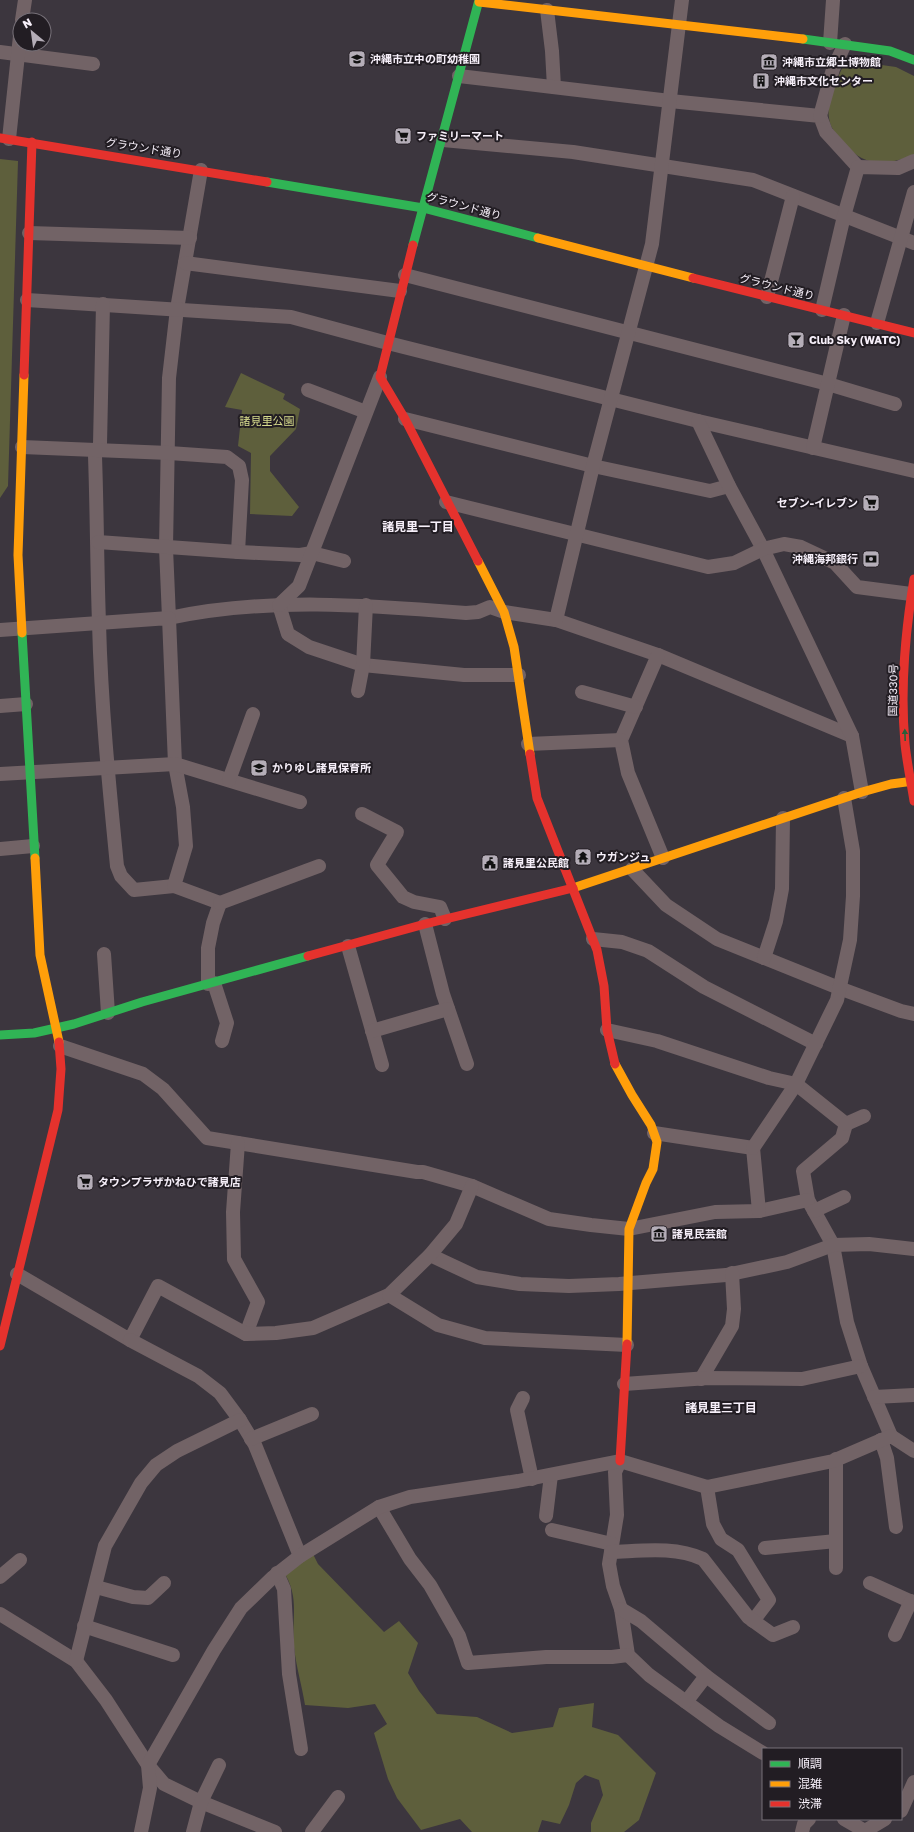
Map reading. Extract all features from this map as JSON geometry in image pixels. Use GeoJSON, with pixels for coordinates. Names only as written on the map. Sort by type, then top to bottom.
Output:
{"type":"FeatureCollection","features":[{"type":"Feature","properties":{"kind":"main road"},"geometry":{"type":"LineString","coordinates":[[620,1461],[629,1284],[629,1229],[646,1183],[653,1169],[657,1142],[651,1125],[632,1095],[614,1061],[607,1030],[604,986],[597,950],[537,798],[519,675],[510,630],[504,612],[446,502],[405,419],[380,377],[387,343],[479,1],[845,44],[890,51],[914,60]]}},
{"type":"Feature","properties":{"kind":"main road","name":"グラウンド通り"},"geometry":{"type":"LineString","coordinates":[[4,139],[32,142],[423,208],[647,267],[914,333]]}},
{"type":"Feature","properties":{"kind":"main road"},"geometry":{"type":"LineString","coordinates":[[0,1346],[58,1110],[61,1079],[60,1046],[40,955],[18,555],[32,142]]}},
{"type":"Feature","properties":{"kind":"main road","name":"国道330号"},"geometry":{"type":"LineString","coordinates":[[914,579],[906,631],[904,694],[905,745],[913,781],[914,801]]}},
{"type":"Feature","properties":{"kind":"main road"},"geometry":{"type":"LineString","coordinates":[[0,1035],[34,1033],[56,1028],[425,924],[572,888],[862,792],[891,784],[913,781]]}},
{"type":"Feature","properties":{"kind":"street"},"geometry":{"type":"LineString","coordinates":[[23,12],[25,0]]}},
{"type":"Feature","properties":{"kind":"street"},"geometry":{"type":"LineString","coordinates":[[556,620],[578,534],[593,466],[652,244],[682,0]]}},
{"type":"Feature","properties":{"kind":"street"},"geometry":{"type":"LineString","coordinates":[[830,43],[833,0]]}},
{"type":"Feature","properties":{"kind":"street"},"geometry":{"type":"LineString","coordinates":[[547,10],[552,51],[554,87]]}},
{"type":"Feature","properties":{"kind":"street"},"geometry":{"type":"LineString","coordinates":[[845,44],[833,69],[820,116],[826,132],[858,167],[898,168],[914,161]]}},
{"type":"Feature","properties":{"kind":"street"},"geometry":{"type":"LineString","coordinates":[[0,52],[93,64]]}},
{"type":"Feature","properties":{"kind":"street"},"geometry":{"type":"LineString","coordinates":[[4,139],[18,54]]}},
{"type":"Feature","properties":{"kind":"street"},"geometry":{"type":"LineString","coordinates":[[460,76],[670,101],[820,116]]}},
{"type":"Feature","properties":{"kind":"street"},"geometry":{"type":"LineString","coordinates":[[442,140],[573,152],[754,180],[914,243]]}},
{"type":"Feature","properties":{"kind":"street"},"geometry":{"type":"LineString","coordinates":[[822,310],[844,216],[858,167]]}},
{"type":"Feature","properties":{"kind":"street"},"geometry":{"type":"LineString","coordinates":[[174,886],[186,846],[183,807],[175,764],[166,548],[169,453],[169,378],[177,309],[201,170]]}},
{"type":"Feature","properties":{"kind":"street"},"geometry":{"type":"LineString","coordinates":[[877,323],[900,237],[914,192]]}},
{"type":"Feature","properties":{"kind":"street"},"geometry":{"type":"LineString","coordinates":[[767,297],[793,196]]}},
{"type":"Feature","properties":{"kind":"street"},"geometry":{"type":"LineString","coordinates":[[29,233],[190,238]]}},
{"type":"Feature","properties":{"kind":"street"},"geometry":{"type":"LineString","coordinates":[[185,263],[400,291]]}},
{"type":"Feature","properties":{"kind":"street"},"geometry":{"type":"LineString","coordinates":[[405,275],[828,384],[895,404]]}},
{"type":"Feature","properties":{"kind":"street"},"geometry":{"type":"LineString","coordinates":[[27,300],[291,317],[387,343],[612,398],[698,421],[914,471]]}},
{"type":"Feature","properties":{"kind":"street"},"geometry":{"type":"LineString","coordinates":[[103,304],[100,444],[95,456],[99,624],[107,767],[116,866],[121,876],[134,890],[174,886],[220,903],[318,866]]}},
{"type":"Feature","properties":{"kind":"street"},"geometry":{"type":"LineString","coordinates":[[813,448],[844,315]]}},
{"type":"Feature","properties":{"kind":"street"},"geometry":{"type":"LineString","coordinates":[[279,605],[299,586],[380,377]]}},
{"type":"Feature","properties":{"kind":"street"},"geometry":{"type":"LineString","coordinates":[[308,390],[366,412]]}},
{"type":"Feature","properties":{"kind":"street"},"geometry":{"type":"LineString","coordinates":[[405,419],[593,466],[710,491],[729,486]]}},
{"type":"Feature","properties":{"kind":"street"},"geometry":{"type":"LineString","coordinates":[[698,421],[729,486],[763,549],[852,736],[862,792]]}},
{"type":"Feature","properties":{"kind":"street"},"geometry":{"type":"LineString","coordinates":[[22,447],[228,457],[239,466],[242,480],[238,552]]}},
{"type":"Feature","properties":{"kind":"street"},"geometry":{"type":"LineString","coordinates":[[446,502],[708,567],[734,563],[763,549],[784,544],[801,547],[835,563],[857,587],[912,598]]}},
{"type":"Feature","properties":{"kind":"street"},"geometry":{"type":"LineString","coordinates":[[98,542],[238,552],[300,555],[312,553],[344,561]]}},
{"type":"Feature","properties":{"kind":"street"},"geometry":{"type":"LineString","coordinates":[[279,605],[288,634],[309,647],[363,665],[464,675],[519,675]]}},
{"type":"Feature","properties":{"kind":"street"},"geometry":{"type":"LineString","coordinates":[[0,630],[169,618],[191,613],[279,605],[366,605],[466,613],[478,612],[490,607],[504,612],[556,620],[658,654],[852,736]]}},
{"type":"Feature","properties":{"kind":"street"},"geometry":{"type":"LineString","coordinates":[[358,691],[363,665],[366,605]]}},
{"type":"Feature","properties":{"kind":"street"},"geometry":{"type":"LineString","coordinates":[[658,654],[621,740],[628,773],[663,858]]}},
{"type":"Feature","properties":{"kind":"street"},"geometry":{"type":"LineString","coordinates":[[582,692],[636,707]]}},
{"type":"Feature","properties":{"kind":"street"},"geometry":{"type":"LineString","coordinates":[[0,706],[26,704]]}},
{"type":"Feature","properties":{"kind":"street"},"geometry":{"type":"LineString","coordinates":[[229,780],[253,714]]}},
{"type":"Feature","properties":{"kind":"street"},"geometry":{"type":"LineString","coordinates":[[528,744],[621,740]]}},
{"type":"Feature","properties":{"kind":"street"},"geometry":{"type":"LineString","coordinates":[[0,774],[30,771],[175,764],[300,802]]}},
{"type":"Feature","properties":{"kind":"street"},"geometry":{"type":"LineString","coordinates":[[759,1211],[753,1148],[796,1084],[838,1000],[839,988],[850,940],[853,896],[853,851],[844,798]]}},
{"type":"Feature","properties":{"kind":"street"},"geometry":{"type":"LineString","coordinates":[[362,814],[397,832],[377,865],[403,897],[419,904],[440,907],[445,920]]}},
{"type":"Feature","properties":{"kind":"street"},"geometry":{"type":"LineString","coordinates":[[764,958],[776,921],[782,890],[783,818]]}},
{"type":"Feature","properties":{"kind":"street"},"geometry":{"type":"LineString","coordinates":[[0,849],[33,846]]}},
{"type":"Feature","properties":{"kind":"street"},"geometry":{"type":"LineString","coordinates":[[632,869],[666,904],[717,939],[839,988],[901,1011],[914,1014]]}},
{"type":"Feature","properties":{"kind":"street"},"geometry":{"type":"LineString","coordinates":[[220,903],[213,923],[208,948],[211,984],[226,1023],[222,1041]]}},
{"type":"Feature","properties":{"kind":"street"},"geometry":{"type":"LineString","coordinates":[[425,924],[448,1009],[467,1064]]}},
{"type":"Feature","properties":{"kind":"street"},"geometry":{"type":"LineString","coordinates":[[593,940],[622,942],[648,952],[704,987],[816,1044]]}},
{"type":"Feature","properties":{"kind":"street"},"geometry":{"type":"LineString","coordinates":[[348,946],[382,1065]]}},
{"type":"Feature","properties":{"kind":"street"},"geometry":{"type":"LineString","coordinates":[[104,954],[108,1013]]}},
{"type":"Feature","properties":{"kind":"street"},"geometry":{"type":"LineString","coordinates":[[372,1030],[448,1009]]}},
{"type":"Feature","properties":{"kind":"street"},"geometry":{"type":"LineString","coordinates":[[607,1030],[657,1041],[769,1078],[796,1084],[846,1124]]}},
{"type":"Feature","properties":{"kind":"street"},"geometry":{"type":"LineString","coordinates":[[60,1046],[143,1074],[163,1089],[207,1138],[423,1172],[472,1186],[549,1219],[591,1226],[629,1229],[715,1212],[759,1211],[811,1205],[844,1197]]}},
{"type":"Feature","properties":{"kind":"street"},"geometry":{"type":"LineString","coordinates":[[846,1124],[864,1116]]}},
{"type":"Feature","properties":{"kind":"street"},"geometry":{"type":"LineString","coordinates":[[846,1124],[842,1138],[803,1171],[811,1205],[833,1245],[847,1322],[861,1366],[874,1397],[886,1438],[887,1458],[896,1527]]}},
{"type":"Feature","properties":{"kind":"street"},"geometry":{"type":"LineString","coordinates":[[654,1133],[753,1148]]}},
{"type":"Feature","properties":{"kind":"street"},"geometry":{"type":"LineString","coordinates":[[238,1143],[233,1212],[234,1259],[258,1302],[246,1334]]}},
{"type":"Feature","properties":{"kind":"street"},"geometry":{"type":"LineString","coordinates":[[130,1340],[158,1286],[246,1334],[276,1333],[313,1328],[389,1295],[430,1255],[456,1224],[472,1186]]}},
{"type":"Feature","properties":{"kind":"street"},"geometry":{"type":"LineString","coordinates":[[430,1255],[477,1277],[520,1284],[569,1286],[629,1284],[732,1273],[787,1262],[833,1245],[869,1244],[914,1249]]}},
{"type":"Feature","properties":{"kind":"street"},"geometry":{"type":"LineString","coordinates":[[701,1379],[732,1326],[734,1309],[732,1273]]}},
{"type":"Feature","properties":{"kind":"street"},"geometry":{"type":"LineString","coordinates":[[17,1274],[130,1340],[198,1376],[220,1393],[240,1420],[251,1439],[300,1556]]}},
{"type":"Feature","properties":{"kind":"street"},"geometry":{"type":"LineString","coordinates":[[389,1295],[438,1325],[485,1338],[626,1345]]}},
{"type":"Feature","properties":{"kind":"street"},"geometry":{"type":"LineString","coordinates":[[624,1384],[701,1379],[802,1379],[861,1366]]}},
{"type":"Feature","properties":{"kind":"street"},"geometry":{"type":"LineString","coordinates":[[874,1397],[914,1395]]}},
{"type":"Feature","properties":{"kind":"street"},"geometry":{"type":"LineString","coordinates":[[523,1398],[517,1410],[532,1479]]}},
{"type":"Feature","properties":{"kind":"street"},"geometry":{"type":"LineString","coordinates":[[251,1439],[312,1414]]}},
{"type":"Feature","properties":{"kind":"street"},"geometry":{"type":"LineString","coordinates":[[76,1662],[84,1626],[96,1587],[106,1546],[141,1483],[156,1465],[177,1450],[240,1420]]}},
{"type":"Feature","properties":{"kind":"street"},"geometry":{"type":"LineString","coordinates":[[142,1832],[150,1788],[148,1765],[210,1656],[241,1608],[277,1573],[300,1556],[379,1507],[410,1496],[532,1479],[620,1461],[707,1487],[836,1459],[886,1438],[914,1452]]}},
{"type":"Feature","properties":{"kind":"street"},"geometry":{"type":"LineString","coordinates":[[836,1459],[836,1568]]}},
{"type":"Feature","properties":{"kind":"street"},"geometry":{"type":"LineString","coordinates":[[620,1461],[615,1472],[617,1515],[611,1548],[610,1564],[613,1586],[621,1609],[628,1655],[649,1675],[719,1726],[762,1752]]}},
{"type":"Feature","properties":{"kind":"street"},"geometry":{"type":"LineString","coordinates":[[546,1516],[551,1475]]}},
{"type":"Feature","properties":{"kind":"street"},"geometry":{"type":"LineString","coordinates":[[707,1487],[713,1524],[721,1539],[738,1550],[769,1600],[753,1621]]}},
{"type":"Feature","properties":{"kind":"street"},"geometry":{"type":"LineString","coordinates":[[379,1507],[410,1559],[433,1591],[459,1636],[468,1662],[546,1657],[612,1657],[628,1655]]}},
{"type":"Feature","properties":{"kind":"street"},"geometry":{"type":"LineString","coordinates":[[552,1530],[611,1548],[669,1550],[692,1554],[703,1558],[753,1621],[773,1635],[793,1627]]}},
{"type":"Feature","properties":{"kind":"street"},"geometry":{"type":"LineString","coordinates":[[766,1548],[836,1541]]}},
{"type":"Feature","properties":{"kind":"street"},"geometry":{"type":"LineString","coordinates":[[0,1577],[20,1560]]}},
{"type":"Feature","properties":{"kind":"street"},"geometry":{"type":"LineString","coordinates":[[277,1573],[284,1589],[288,1674],[301,1749]]}},
{"type":"Feature","properties":{"kind":"street"},"geometry":{"type":"LineString","coordinates":[[96,1587],[133,1597],[148,1598],[164,1583]]}},
{"type":"Feature","properties":{"kind":"street"},"geometry":{"type":"LineString","coordinates":[[870,1583],[913,1602],[896,1635]]}},
{"type":"Feature","properties":{"kind":"street"},"geometry":{"type":"LineString","coordinates":[[621,1609],[641,1621],[706,1676],[769,1723]]}},
{"type":"Feature","properties":{"kind":"street"},"geometry":{"type":"LineString","coordinates":[[0,1614],[76,1662],[106,1700],[148,1765],[164,1784],[201,1802],[275,1832]]}},
{"type":"Feature","properties":{"kind":"street"},"geometry":{"type":"LineString","coordinates":[[84,1626],[173,1655]]}},
{"type":"Feature","properties":{"kind":"street"},"geometry":{"type":"LineString","coordinates":[[686,1702],[706,1676]]}},
{"type":"Feature","properties":{"kind":"street"},"geometry":{"type":"LineString","coordinates":[[193,1832],[201,1802],[219,1765]]}},
{"type":"Feature","properties":{"kind":"street"},"geometry":{"type":"LineString","coordinates":[[902,1809],[914,1782]]}},
{"type":"Feature","properties":{"kind":"street"},"geometry":{"type":"LineString","coordinates":[[312,1832],[338,1797]]}},
{"type":"Feature","properties":{"kind":"street"},"geometry":{"type":"LineString","coordinates":[[802,1832],[804,1824],[808,1820]]}},
{"type":"Feature","properties":{"kind":"street"},"geometry":{"type":"LineString","coordinates":[[850,1820],[865,1831],[882,1820]]}},
{"type":"Feature","properties":{"kind":"green space"},"geometry":{"type":"Polygon","coordinates":[[[846,60],[896,67],[914,76],[914,155],[884,163],[867,160],[859,157],[851,150],[834,131],[829,118],[829,103],[833,88],[846,60]]]}},
{"type":"Feature","properties":{"kind":"green space"},"geometry":{"type":"Polygon","coordinates":[[[0,159],[18,161],[8,486],[0,498],[0,159]]]}},
{"type":"Feature","properties":{"kind":"green space","name":"諸見里公園"},"geometry":{"type":"Polygon","coordinates":[[[241,373],[285,394],[283,399],[300,409],[296,429],[270,456],[270,471],[299,507],[292,516],[250,514],[251,453],[238,446],[242,410],[225,407],[241,373]]]}},
{"type":"Feature","properties":{"kind":"green space"},"geometry":{"type":"Polygon","coordinates":[[[311,1550],[318,1564],[384,1632],[399,1621],[418,1643],[408,1673],[419,1691],[437,1714],[477,1717],[512,1733],[553,1727],[559,1708],[594,1703],[592,1727],[618,1735],[656,1773],[639,1820],[624,1832],[591,1832],[591,1823],[603,1795],[599,1780],[585,1775],[576,1783],[569,1805],[560,1824],[542,1820],[538,1832],[472,1832],[460,1819],[421,1830],[397,1798],[388,1779],[374,1733],[387,1724],[375,1704],[348,1708],[305,1705],[294,1647],[293,1598],[288,1579],[282,1569],[311,1550]]]}},
{"type":"Feature","properties":{"kind":"traffic: fast"},"geometry":{"type":"LineString","coordinates":[[413,245],[479,0]]}},
{"type":"Feature","properties":{"kind":"traffic: fast"},"geometry":{"type":"LineString","coordinates":[[803,39],[890,51],[914,60]]}},
{"type":"Feature","properties":{"kind":"traffic: fast"},"geometry":{"type":"LineString","coordinates":[[267,182],[423,208],[538,238]]}},
{"type":"Feature","properties":{"kind":"traffic: fast"},"geometry":{"type":"LineString","coordinates":[[22,633],[35,858]]}},
{"type":"Feature","properties":{"kind":"traffic: fast"},"geometry":{"type":"LineString","coordinates":[[0,1035],[34,1033],[74,1024],[142,1002],[308,956]]}},
{"type":"Feature","properties":{"kind":"traffic: slow"},"geometry":{"type":"LineString","coordinates":[[479,2],[803,39]]}},
{"type":"Feature","properties":{"kind":"traffic: slow"},"geometry":{"type":"LineString","coordinates":[[538,238],[693,278]]}},
{"type":"Feature","properties":{"kind":"traffic: slow"},"geometry":{"type":"LineString","coordinates":[[22,633],[18,555],[24,375]]}},
{"type":"Feature","properties":{"kind":"traffic: slow"},"geometry":{"type":"LineString","coordinates":[[478,561],[504,612],[514,647],[530,754]]}},
{"type":"Feature","properties":{"kind":"traffic: slow"},"geometry":{"type":"LineString","coordinates":[[573,888],[862,792],[891,784],[914,781]]}},
{"type":"Feature","properties":{"kind":"traffic: slow"},"geometry":{"type":"LineString","coordinates":[[35,858],[40,955],[59,1042]]}},
{"type":"Feature","properties":{"kind":"traffic: slow"},"geometry":{"type":"LineString","coordinates":[[615,1064],[651,1125],[657,1142],[653,1169],[646,1183],[629,1229],[627,1344]]}},
{"type":"Feature","properties":{"kind":"traffic: jam"},"geometry":{"type":"LineString","coordinates":[[0,138],[267,182]]}},
{"type":"Feature","properties":{"kind":"traffic: jam"},"geometry":{"type":"LineString","coordinates":[[24,375],[32,142]]}},
{"type":"Feature","properties":{"kind":"traffic: jam"},"geometry":{"type":"LineString","coordinates":[[413,245],[380,377],[405,419],[478,561]]}},
{"type":"Feature","properties":{"kind":"traffic: jam"},"geometry":{"type":"LineString","coordinates":[[693,278],[914,333]]}},
{"type":"Feature","properties":{"kind":"traffic: jam"},"geometry":{"type":"LineString","coordinates":[[914,579],[908,620],[903,682],[905,744],[914,801]]}},
{"type":"Feature","properties":{"kind":"traffic: jam"},"geometry":{"type":"LineString","coordinates":[[530,754],[537,798],[597,950],[604,986],[607,1030],[615,1064]]}},
{"type":"Feature","properties":{"kind":"traffic: jam"},"geometry":{"type":"LineString","coordinates":[[308,956],[425,924],[573,888]]}},
{"type":"Feature","properties":{"kind":"traffic: jam"},"geometry":{"type":"LineString","coordinates":[[0,1346],[58,1110],[61,1069],[59,1042]]}},
{"type":"Feature","properties":{"kind":"traffic: jam"},"geometry":{"type":"LineString","coordinates":[[620,1461],[627,1344]]}},
{"type":"Feature","properties":{"kind":"place","name":"沖縄市立中の町幼稚園"},"geometry":{"type":"Point","coordinates":[357,59]}},
{"type":"Feature","properties":{"kind":"place","name":"沖縄市立郷土博物館"},"geometry":{"type":"Point","coordinates":[769,62]}},
{"type":"Feature","properties":{"kind":"place","name":"沖縄市文化センター"},"geometry":{"type":"Point","coordinates":[761,81]}},
{"type":"Feature","properties":{"kind":"place","name":"ファミリーマート"},"geometry":{"type":"Point","coordinates":[403,136]}},
{"type":"Feature","properties":{"kind":"place","name":"Club Sky (WATC)"},"geometry":{"type":"Point","coordinates":[796,340]}},
{"type":"Feature","properties":{"kind":"place","name":"セブン-イレブン"},"geometry":{"type":"Point","coordinates":[871,503]}},
{"type":"Feature","properties":{"kind":"place","name":"沖縄海邦銀行"},"geometry":{"type":"Point","coordinates":[871,559]}},
{"type":"Feature","properties":{"kind":"place","name":"かりゆし諸見保育所"},"geometry":{"type":"Point","coordinates":[259,768]}},
{"type":"Feature","properties":{"kind":"place","name":"ウガンジュ"},"geometry":{"type":"Point","coordinates":[583,857]}},
{"type":"Feature","properties":{"kind":"place","name":"諸見里公民館"},"geometry":{"type":"Point","coordinates":[490,863]}},
{"type":"Feature","properties":{"kind":"place","name":"タウンプラザかねひで諸見店"},"geometry":{"type":"Point","coordinates":[85,1182]}},
{"type":"Feature","properties":{"kind":"place","name":"諸見民芸館"},"geometry":{"type":"Point","coordinates":[659,1234]}},
{"type":"Feature","properties":{"kind":"district","name":"諸見里一丁目"},"geometry":{"type":"Point","coordinates":[418,527]}},
{"type":"Feature","properties":{"kind":"district","name":"諸見里三丁目"},"geometry":{"type":"Point","coordinates":[721,1408]}}]}
